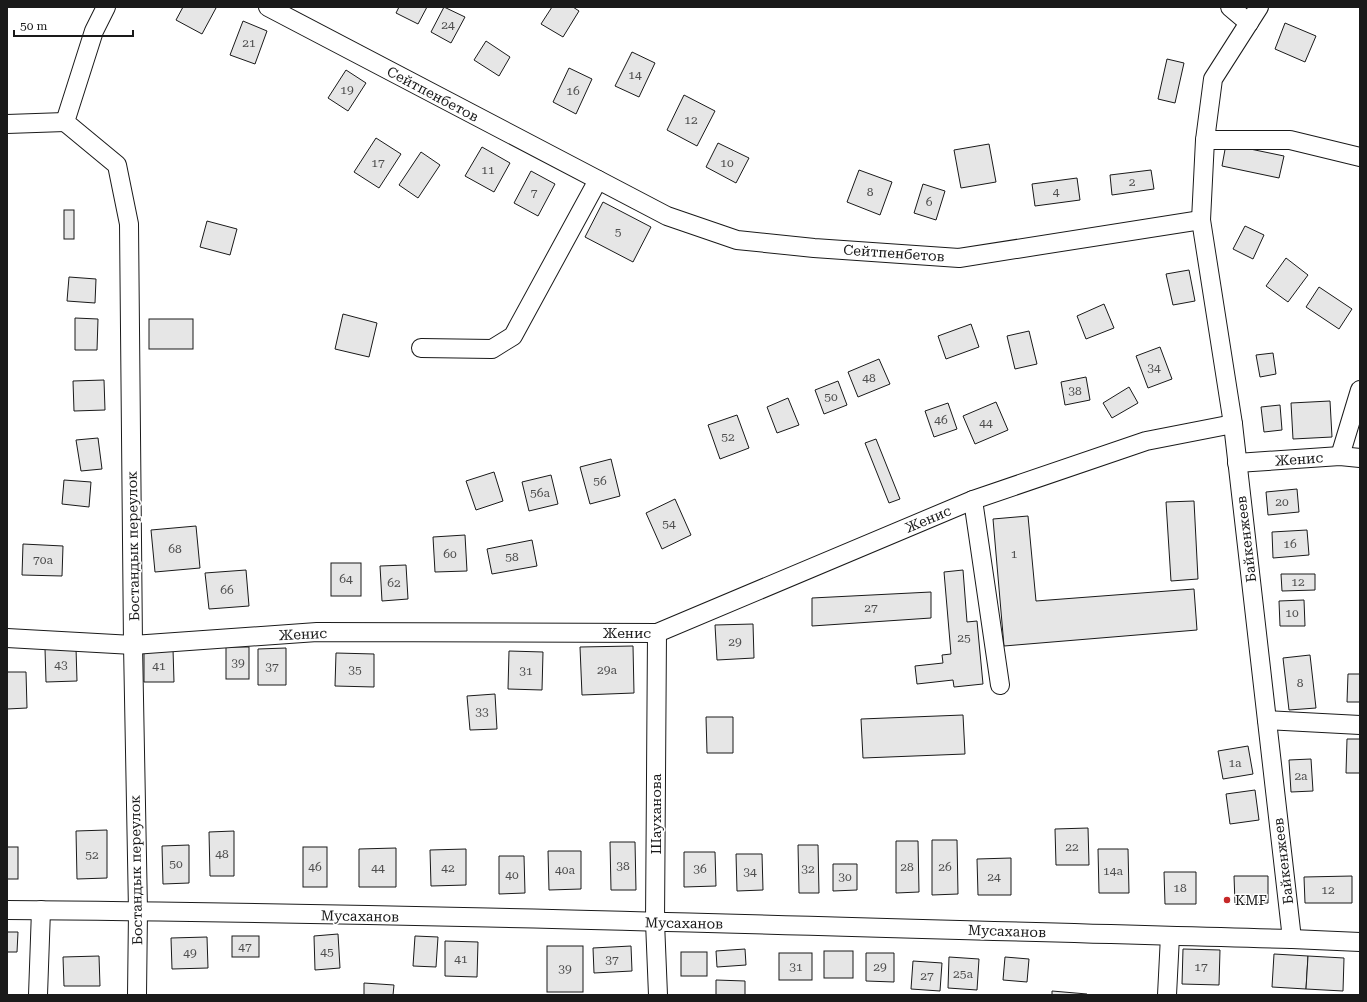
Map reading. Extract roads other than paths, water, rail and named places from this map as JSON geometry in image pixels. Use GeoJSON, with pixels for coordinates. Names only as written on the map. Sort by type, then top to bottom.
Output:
{"type":"FeatureCollection","features":[{"type":"Feature","properties":{"kind":"street"},"geometry":{"type":"LineString","coordinates":[[7,124],[65,122],[94,31],[106,7]]}},
{"type":"Feature","properties":{"kind":"street","name":"Сейтпенбетов"},"geometry":{"type":"LineString","coordinates":[[268,7],[666,216],[737,240],[814,248],[959,258],[1201,220]]}},
{"type":"Feature","properties":{"kind":"street"},"geometry":{"type":"LineString","coordinates":[[1230,7],[1249,23]]}},
{"type":"Feature","properties":{"kind":"street","name":"Байкенжеев"},"geometry":{"type":"LineString","coordinates":[[1259,7],[1212,79],[1205,140],[1201,220],[1233,424],[1292,939]]}},
{"type":"Feature","properties":{"kind":"street","name":"Бостандык переулок"},"geometry":{"type":"LineString","coordinates":[[65,122],[117,165],[129,224],[133,645],[138,911],[137,995]]}},
{"type":"Feature","properties":{"kind":"street"},"geometry":{"type":"LineString","coordinates":[[1205,140],[1290,140],[1360,157]]}},
{"type":"Feature","properties":{"kind":"street"},"geometry":{"type":"LineString","coordinates":[[421,348],[492,349],[513,336],[598,180]]}},
{"type":"Feature","properties":{"kind":"street"},"geometry":{"type":"LineString","coordinates":[[1340,456],[1360,390]]}},
{"type":"Feature","properties":{"kind":"street","name":"Женис"},"geometry":{"type":"LineString","coordinates":[[7,638],[133,645],[317,632],[657,633],[973,500],[1146,441],[1233,424]]}},
{"type":"Feature","properties":{"kind":"street","name":"Женис"},"geometry":{"type":"LineString","coordinates":[[1237,463],[1340,456],[1360,458]]}},
{"type":"Feature","properties":{"kind":"street"},"geometry":{"type":"LineString","coordinates":[[973,500],[1000,685]]}},
{"type":"Feature","properties":{"kind":"street","name":"Шауханова"},"geometry":{"type":"LineString","coordinates":[[657,633],[655,922],[658,995]]}},
{"type":"Feature","properties":{"kind":"street"},"geometry":{"type":"LineString","coordinates":[[1267,720],[1360,725]]}},
{"type":"Feature","properties":{"kind":"street","name":"Мусаханов"},"geometry":{"type":"LineString","coordinates":[[7,910],[138,911],[655,922],[1360,942]]}},
{"type":"Feature","properties":{"kind":"street"},"geometry":{"type":"LineString","coordinates":[[38,995],[41,910]]}},
{"type":"Feature","properties":{"kind":"street"},"geometry":{"type":"LineString","coordinates":[[1167,995],[1170,936]]}},
{"type":"Feature","properties":{"kind":"place","name":"KMF"},"geometry":{"type":"Point","coordinates":[1227,900]}}]}
